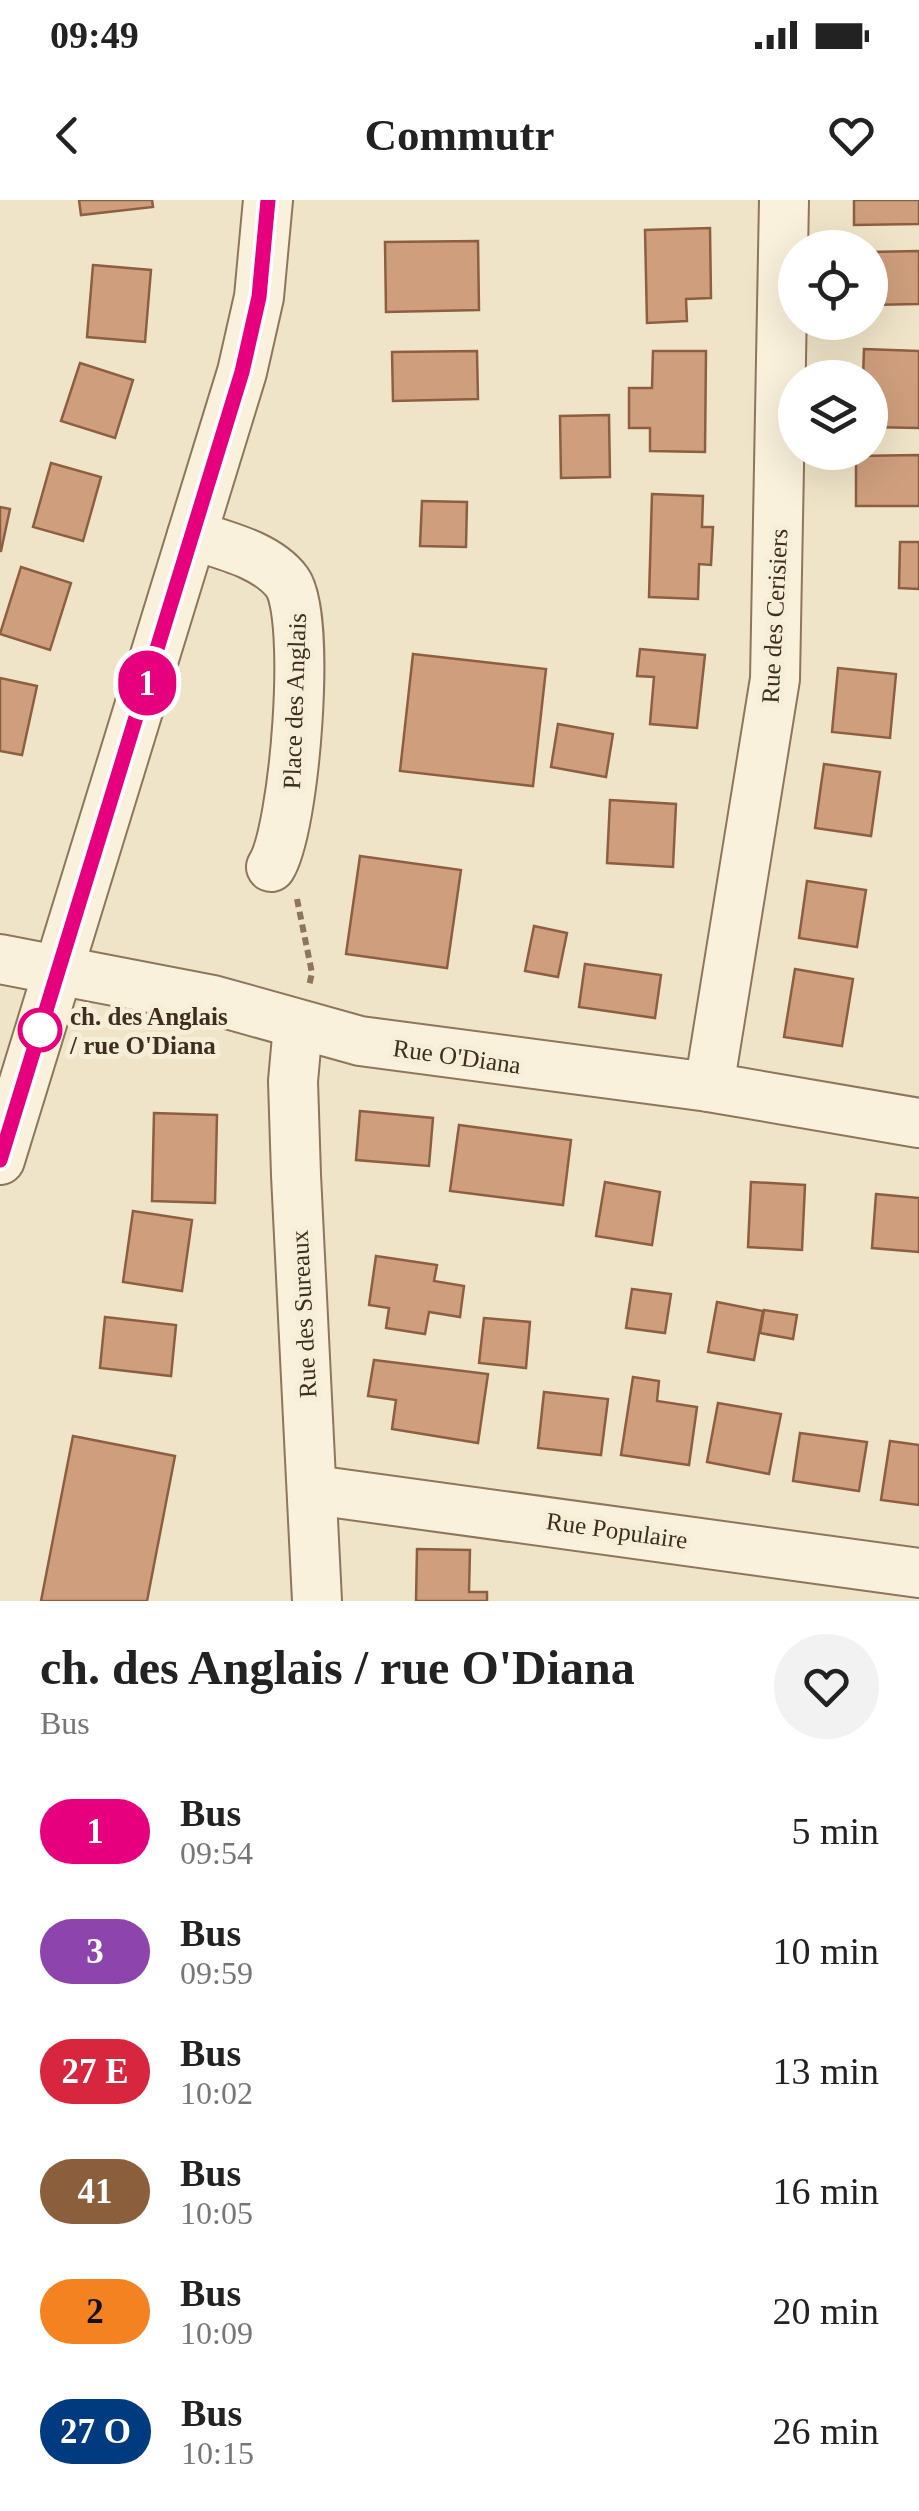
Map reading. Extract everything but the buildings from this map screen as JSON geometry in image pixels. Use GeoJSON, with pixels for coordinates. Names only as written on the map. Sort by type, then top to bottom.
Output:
{"type":"FeatureCollection","features":[{"type":"Feature","properties":{"kind":"street"},"geometry":{"type":"LineString","coordinates":[[0,1160],[16,1050],[59,969],[252,331],[268,200]]}},
{"type":"Feature","properties":{"kind":"street","name":"Rue des Cerisiers"},"geometry":{"type":"LineString","coordinates":[[709,1087],[775,680],[784,200]]}},
{"type":"Feature","properties":{"kind":"street","name":"Place des Anglais"},"geometry":{"type":"LineString","coordinates":[[192,535],[269,565],[289,584],[300,611],[284,883]]}},
{"type":"Feature","properties":{"kind":"street","name":"Rue O'Diana"},"geometry":{"type":"LineString","coordinates":[[0,959],[234,1005],[303,1010],[477,1060],[709,1087],[919,1122]]}},
{"type":"Feature","properties":{"kind":"street","name":"Rue des Sureaux"},"geometry":{"type":"LineString","coordinates":[[303,1010],[293,1081],[317,1601]]}},
{"type":"Feature","properties":{"kind":"street","name":"Rue Populaire"},"geometry":{"type":"LineString","coordinates":[[314,1490],[919,1573]]}},
{"type":"Feature","properties":{"kind":"path"},"geometry":{"type":"LineString","coordinates":[[284,883],[312,973],[303,1010]]}},
{"type":"Feature","properties":{"kind":"bus line","name":"1"},"geometry":{"type":"LineString","coordinates":[[0,1160],[242,372],[259,297],[268,200]]}},
{"type":"Feature","properties":{"kind":"place","name":"ch. des Anglais / rue O'Diana"},"geometry":{"type":"Point","coordinates":[40,1030]}}]}
